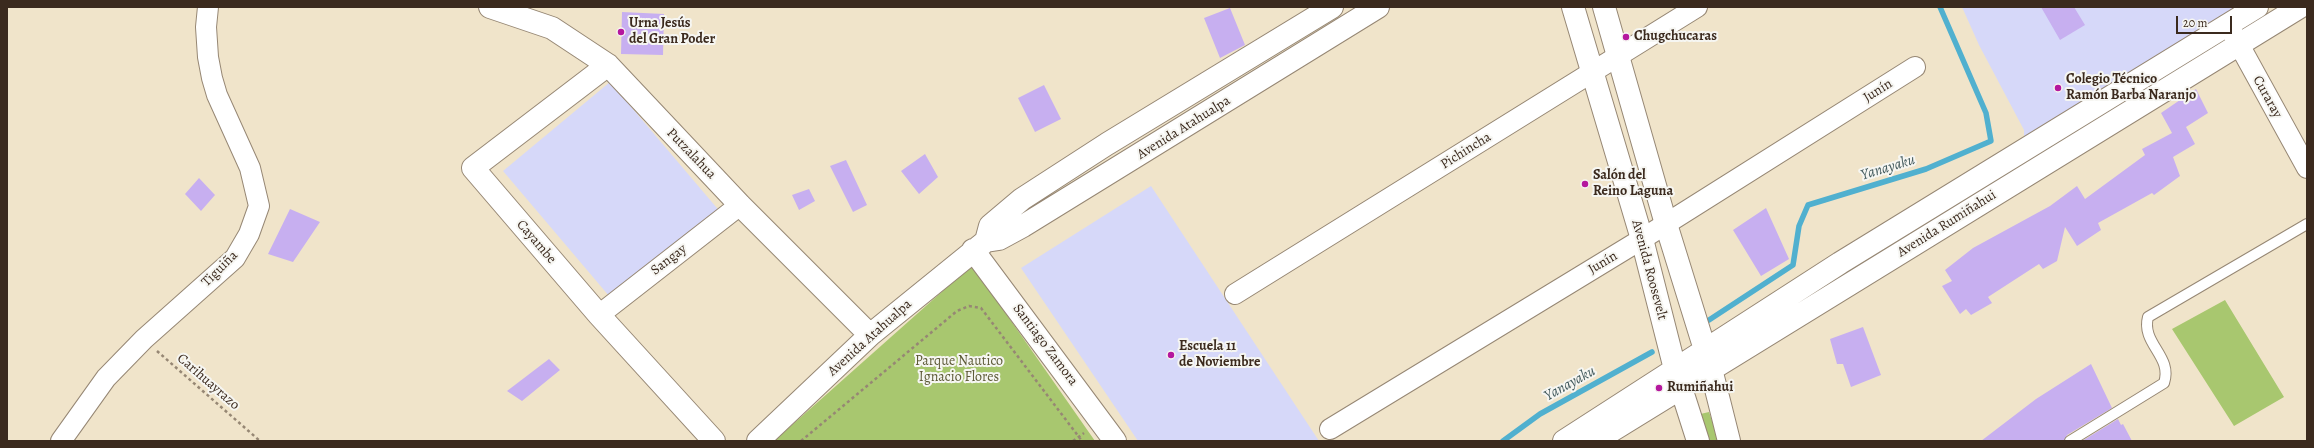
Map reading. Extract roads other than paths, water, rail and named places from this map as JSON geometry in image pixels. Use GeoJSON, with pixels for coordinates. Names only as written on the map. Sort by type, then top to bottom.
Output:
{"type":"FeatureCollection","features":[{"type":"Feature","properties":{"kind":"street","name":"Tiguiña"},"geometry":{"type":"LineString","coordinates":[[61,441],[106,378],[144,339],[235,258],[249,234],[259,206],[250,168],[217,95],[212,78],[208,58],[206,27],[208,7]]}},
{"type":"Feature","properties":{"kind":"street","name":"Putzalahua"},"geometry":{"type":"LineString","coordinates":[[490,7],[552,28],[608,65],[740,205],[870,335]]}},
{"type":"Feature","properties":{"kind":"street","name":"Avenida Atahualpa"},"geometry":{"type":"LineString","coordinates":[[980,246],[990,226],[1022,199],[1107,144],[1332,7]]}},
{"type":"Feature","properties":{"kind":"street","name":"Avenida Atahualpa"},"geometry":{"type":"LineString","coordinates":[[758,441],[870,335],[980,246],[999,239],[1023,226],[1378,7]]}},
{"type":"Feature","properties":{"kind":"street","name":"Avenida Roosevelt"},"geometry":{"type":"LineString","coordinates":[[1573,7],[1642,239],[1678,378],[1698,441]]}},
{"type":"Feature","properties":{"kind":"street","name":"Avenida Roosevelt"},"geometry":{"type":"LineString","coordinates":[[1604,7],[1617,57],[1707,359],[1729,441]]}},
{"type":"Feature","properties":{"kind":"street","name":"Pichincha"},"geometry":{"type":"LineString","coordinates":[[1235,294],[1697,7]]}},
{"type":"Feature","properties":{"kind":"street","name":"Avenida Rumiñahui"},"geometry":{"type":"LineString","coordinates":[[1595,441],[1678,378],[1707,359],[1840,263],[2257,7]]}},
{"type":"Feature","properties":{"kind":"street","name":"Avenida Rumiñahui"},"geometry":{"type":"LineString","coordinates":[[1707,359],[1852,282],[2300,7]]}},
{"type":"Feature","properties":{"kind":"street","name":"Curaray"},"geometry":{"type":"LineString","coordinates":[[2228,25],[2307,168]]}},
{"type":"Feature","properties":{"kind":"street","name":"Cayambe"},"geometry":{"type":"LineString","coordinates":[[608,65],[473,168],[598,315],[714,441]]}},
{"type":"Feature","properties":{"kind":"street","name":"Junín"},"geometry":{"type":"LineString","coordinates":[[1330,429],[1642,239],[1915,67]]}},
{"type":"Feature","properties":{"kind":"street"},"geometry":{"type":"LineString","coordinates":[[2092,109],[2102,129]]}},
{"type":"Feature","properties":{"kind":"street"},"geometry":{"type":"LineString","coordinates":[[1975,180],[1987,199]]}},
{"type":"Feature","properties":{"kind":"street","name":"Sangay"},"geometry":{"type":"LineString","coordinates":[[598,315],[740,205]]}},
{"type":"Feature","properties":{"kind":"street","name":"Santiago Zamora"},"geometry":{"type":"LineString","coordinates":[[980,246],[1116,441]]}},
{"type":"Feature","properties":{"kind":"street"},"geometry":{"type":"LineString","coordinates":[[1840,263],[1852,282]]}},
{"type":"Feature","properties":{"kind":"street"},"geometry":{"type":"LineString","coordinates":[[1661,315],[1690,303]]}},
{"type":"Feature","properties":{"kind":"street","name":"Avenida Rumiñahui"},"geometry":{"type":"LineString","coordinates":[[1564,441],[1678,378]]}},
{"type":"Feature","properties":{"kind":"lane"},"geometry":{"type":"LineString","coordinates":[[2070,441],[2164,383],[2166,367],[2147,333],[2148,317],[2307,224]]}},
{"type":"Feature","properties":{"kind":"waterway","name":"Yanayaku"},"geometry":{"type":"LineString","coordinates":[[1709,320],[1793,265],[1799,226],[1808,205],[1926,169],[1991,141],[1986,113],[1940,7]]}},
{"type":"Feature","properties":{"kind":"waterway","name":"Yanayaku"},"geometry":{"type":"LineString","coordinates":[[1503,441],[1540,414],[1652,352]]}},
{"type":"Feature","properties":{"kind":"place","name":"Urna Jesús del Gran Poder"},"geometry":{"type":"Point","coordinates":[621,32]}},
{"type":"Feature","properties":{"kind":"place","name":"Chugchucaras"},"geometry":{"type":"Point","coordinates":[1626,37]}},
{"type":"Feature","properties":{"kind":"place","name":"Colegio Técnico Ramón Barba Naranjo"},"geometry":{"type":"Point","coordinates":[2058,88]}},
{"type":"Feature","properties":{"kind":"place","name":"Salón del Reino Laguna"},"geometry":{"type":"Point","coordinates":[1585,184]}},
{"type":"Feature","properties":{"kind":"place","name":"Escuela 11 de Noviembre"},"geometry":{"type":"Point","coordinates":[1171,355]}},
{"type":"Feature","properties":{"kind":"place","name":"Rumiñahui"},"geometry":{"type":"Point","coordinates":[1659,388]}},
{"type":"Feature","properties":{"kind":"park label","name":"Parque Nautico Ignacio Flores"},"geometry":{"type":"Point","coordinates":[959,370]}}]}
